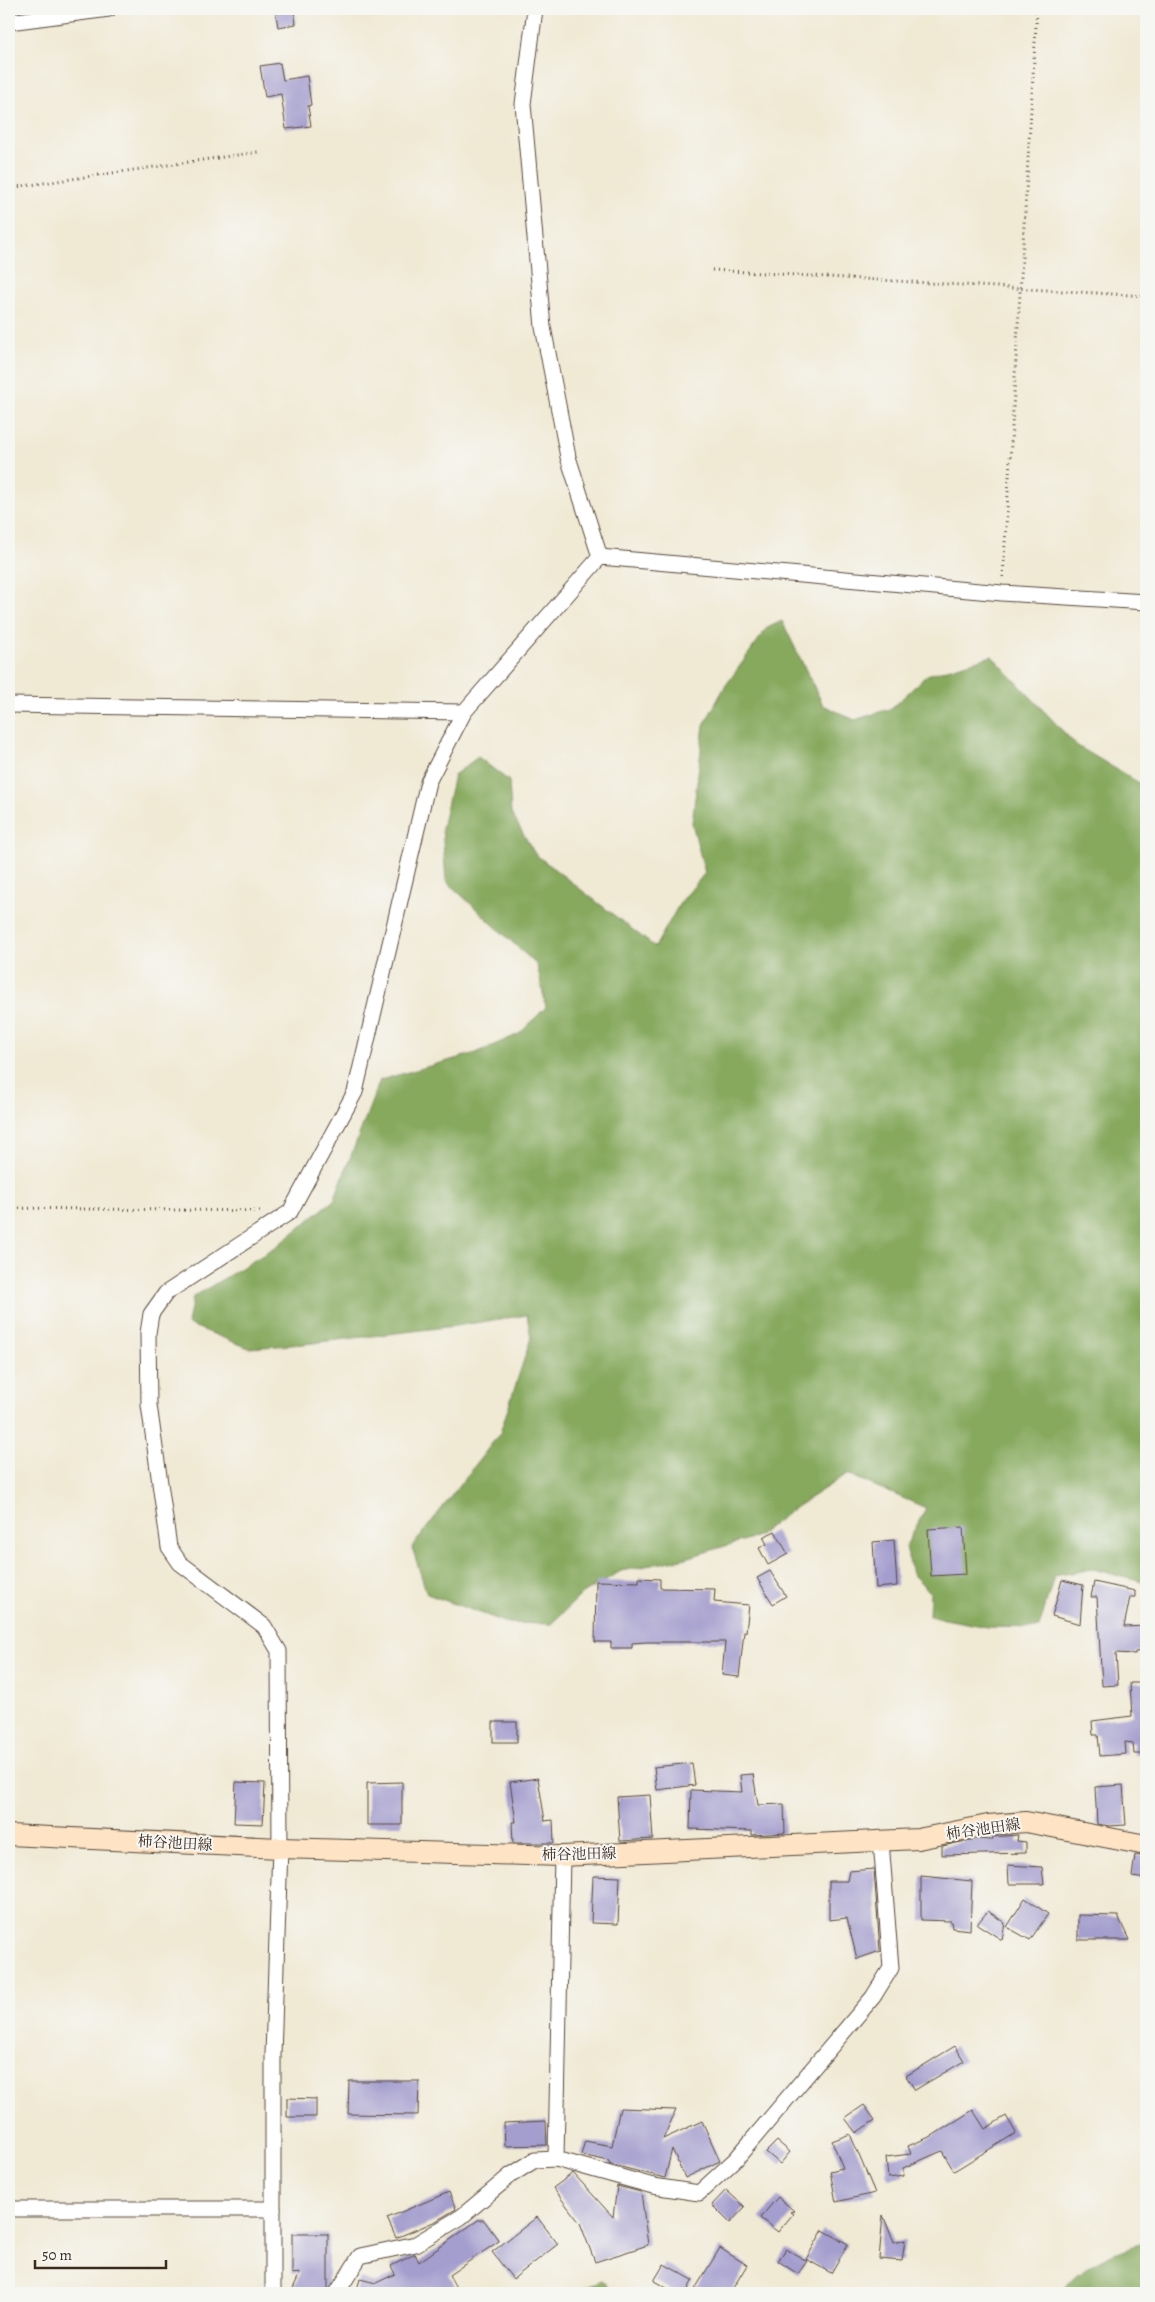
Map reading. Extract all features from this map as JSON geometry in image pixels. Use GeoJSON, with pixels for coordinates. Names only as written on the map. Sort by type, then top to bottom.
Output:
{"type":"FeatureCollection","features":[{"type":"Feature","properties":{"kind":"main road","name":"柿谷池田線"},"geometry":{"type":"LineString","coordinates":[[9,1835],[280,1848],[562,1856],[918,1839],[988,1826],[1026,1822],[1146,1845]]}},
{"type":"Feature","properties":{"kind":"street"},"geometry":{"type":"LineString","coordinates":[[9,22],[109,9]]}},
{"type":"Feature","properties":{"kind":"street"},"geometry":{"type":"LineString","coordinates":[[535,9],[523,104],[543,328],[568,457],[600,558]]}},
{"type":"Feature","properties":{"kind":"street"},"geometry":{"type":"LineString","coordinates":[[600,558],[1002,593],[1146,602]]}},
{"type":"Feature","properties":{"kind":"street"},"geometry":{"type":"LineString","coordinates":[[273,2293],[273,2055],[280,1848],[279,1651],[264,1626],[180,1563],[169,1547],[149,1404],[148,1333],[151,1314],[166,1293],[290,1212],[355,1092],[428,782],[464,712],[600,558]]}},
{"type":"Feature","properties":{"kind":"street"},"geometry":{"type":"LineString","coordinates":[[9,705],[464,712]]}},
{"type":"Feature","properties":{"kind":"street"},"geometry":{"type":"LineString","coordinates":[[337,2293],[360,2256],[416,2244],[461,2217],[511,2175],[535,2160],[556,2159],[654,2186],[699,2193],[736,2159],[873,1997],[891,1968],[881,1841]]}},
{"type":"Feature","properties":{"kind":"street"},"geometry":{"type":"LineString","coordinates":[[556,2159],[562,1856]]}},
{"type":"Feature","properties":{"kind":"street"},"geometry":{"type":"LineString","coordinates":[[9,2209],[273,2209]]}},
{"type":"Feature","properties":{"kind":"path"},"geometry":{"type":"LineString","coordinates":[[1002,593],[1038,9]]}},
{"type":"Feature","properties":{"kind":"path"},"geometry":{"type":"LineString","coordinates":[[9,188],[258,152]]}},
{"type":"Feature","properties":{"kind":"path"},"geometry":{"type":"LineString","coordinates":[[712,270],[1146,296]]}},
{"type":"Feature","properties":{"kind":"path"},"geometry":{"type":"LineString","coordinates":[[9,1208],[290,1212]]}},
{"type":"Feature","properties":{"kind":"green space"},"geometry":{"type":"Polygon","coordinates":[[[782,621],[823,705],[855,720],[892,708],[927,675],[992,656],[1076,745],[1146,787],[1146,1583],[1093,1569],[1054,1576],[1039,1628],[987,1627],[929,1616],[930,1592],[912,1574],[906,1546],[926,1508],[847,1474],[793,1509],[758,1536],[686,1558],[621,1571],[582,1594],[551,1624],[508,1623],[427,1594],[412,1547],[500,1433],[531,1338],[527,1315],[455,1326],[304,1344],[249,1348],[188,1324],[193,1297],[273,1249],[334,1200],[380,1080],[476,1053],[519,1034],[546,1007],[537,965],[446,881],[442,828],[454,775],[478,757],[509,781],[511,813],[535,854],[655,947],[680,903],[705,873],[692,823],[704,725],[724,688],[767,628],[782,621]]]}},
{"type":"Feature","properties":{"kind":"green space"},"geometry":{"type":"Polygon","coordinates":[[[1146,2242],[1146,2293],[1059,2293],[1078,2274],[1098,2261],[1109,2255],[1146,2242]]]}},
{"type":"Feature","properties":{"kind":"green space"},"geometry":{"type":"Polygon","coordinates":[[[602,2281],[619,2293],[572,2293],[602,2281]]]}},
{"type":"Feature","properties":{"kind":"building"},"geometry":{"type":"Polygon","coordinates":[[[275,9],[294,9],[296,24],[278,27],[275,9]]]}},
{"type":"Feature","properties":{"kind":"building"},"geometry":{"type":"Polygon","coordinates":[[[280,63],[283,80],[307,76],[311,105],[308,106],[311,126],[286,129],[281,94],[265,97],[260,66],[280,63]]]}},
{"type":"Feature","properties":{"kind":"building"},"geometry":{"type":"Polygon","coordinates":[[[963,1527],[966,1574],[931,1576],[928,1529],[963,1527]]]}},
{"type":"Feature","properties":{"kind":"building"},"geometry":{"type":"Polygon","coordinates":[[[775,1531],[788,1554],[768,1565],[759,1548],[767,1544],[763,1537],[775,1531]]]}},
{"type":"Feature","properties":{"kind":"building"},"geometry":{"type":"Polygon","coordinates":[[[894,1540],[897,1586],[876,1588],[873,1542],[894,1540]]]}},
{"type":"Feature","properties":{"kind":"building"},"geometry":{"type":"Polygon","coordinates":[[[770,1571],[786,1596],[773,1604],[757,1578],[770,1571]]]}},
{"type":"Feature","properties":{"kind":"building"},"geometry":{"type":"Polygon","coordinates":[[[639,1578],[660,1579],[660,1588],[715,1589],[714,1602],[749,1605],[739,1677],[722,1675],[725,1642],[646,1642],[632,1643],[632,1648],[611,1648],[611,1642],[595,1642],[596,1581],[639,1582],[639,1578]]]}},
{"type":"Feature","properties":{"kind":"building"},"geometry":{"type":"Polygon","coordinates":[[[1062,1580],[1083,1585],[1080,1624],[1052,1616],[1062,1580]]]}},
{"type":"Feature","properties":{"kind":"building"},"geometry":{"type":"Polygon","coordinates":[[[1094,1582],[1135,1591],[1135,1597],[1130,1597],[1124,1627],[1146,1626],[1146,1651],[1135,1652],[1135,1654],[1116,1653],[1118,1685],[1102,1686],[1097,1597],[1091,1597],[1094,1582]]]}},
{"type":"Feature","properties":{"kind":"building"},"geometry":{"type":"Polygon","coordinates":[[[1130,1683],[1145,1683],[1145,1754],[1134,1754],[1133,1743],[1125,1742],[1126,1754],[1100,1756],[1098,1735],[1093,1735],[1092,1721],[1132,1716],[1130,1683]]]}},
{"type":"Feature","properties":{"kind":"building"},"geometry":{"type":"Polygon","coordinates":[[[493,1722],[517,1722],[517,1742],[493,1742],[493,1722]]]}},
{"type":"Feature","properties":{"kind":"building"},"geometry":{"type":"Polygon","coordinates":[[[692,1763],[695,1785],[657,1790],[654,1767],[692,1763]]]}},
{"type":"Feature","properties":{"kind":"building"},"geometry":{"type":"Polygon","coordinates":[[[753,1774],[758,1805],[784,1804],[785,1833],[752,1835],[752,1831],[690,1829],[691,1790],[742,1792],[740,1775],[753,1774]]]}},
{"type":"Feature","properties":{"kind":"building"},"geometry":{"type":"Polygon","coordinates":[[[538,1778],[545,1821],[553,1820],[554,1843],[513,1843],[512,1822],[516,1822],[510,1782],[538,1778]]]}},
{"type":"Feature","properties":{"kind":"building"},"geometry":{"type":"Polygon","coordinates":[[[236,1782],[265,1783],[263,1824],[234,1823],[236,1782]]]}},
{"type":"Feature","properties":{"kind":"building"},"geometry":{"type":"Polygon","coordinates":[[[402,1782],[402,1825],[367,1825],[367,1783],[402,1782]]]}},
{"type":"Feature","properties":{"kind":"building"},"geometry":{"type":"Polygon","coordinates":[[[1123,1785],[1126,1825],[1109,1826],[1097,1824],[1095,1787],[1123,1785]]]}},
{"type":"Feature","properties":{"kind":"building"},"geometry":{"type":"Polygon","coordinates":[[[650,1795],[653,1839],[620,1841],[617,1797],[650,1795]]]}},
{"type":"Feature","properties":{"kind":"building"},"geometry":{"type":"Polygon","coordinates":[[[1018,1835],[1017,1841],[1026,1842],[1026,1853],[942,1855],[942,1846],[976,1839],[992,1840],[993,1837],[1018,1835]]]}},
{"type":"Feature","properties":{"kind":"building"},"geometry":{"type":"Polygon","coordinates":[[[1135,1855],[1146,1857],[1146,1879],[1132,1877],[1135,1855]]]}},
{"type":"Feature","properties":{"kind":"building"},"geometry":{"type":"Polygon","coordinates":[[[1008,1865],[1042,1867],[1044,1884],[1009,1884],[1008,1865]]]}},
{"type":"Feature","properties":{"kind":"building"},"geometry":{"type":"Polygon","coordinates":[[[874,1869],[880,1951],[857,1959],[847,1918],[829,1920],[829,1881],[847,1881],[849,1871],[874,1869]]]}},
{"type":"Feature","properties":{"kind":"building"},"geometry":{"type":"Polygon","coordinates":[[[593,1876],[620,1877],[618,1924],[591,1923],[593,1876]]]}},
{"type":"Feature","properties":{"kind":"building"},"geometry":{"type":"Polygon","coordinates":[[[921,1876],[972,1881],[970,1930],[952,1928],[951,1921],[921,1920],[921,1876]]]}},
{"type":"Feature","properties":{"kind":"building"},"geometry":{"type":"Polygon","coordinates":[[[1025,1898],[1048,1914],[1030,1940],[1007,1927],[1025,1898]]]}},
{"type":"Feature","properties":{"kind":"building"},"geometry":{"type":"Polygon","coordinates":[[[988,1911],[1005,1923],[1002,1940],[977,1924],[988,1911]]]}},
{"type":"Feature","properties":{"kind":"building"},"geometry":{"type":"Polygon","coordinates":[[[1078,1915],[1118,1916],[1129,1940],[1078,1940],[1078,1915]]]}},
{"type":"Feature","properties":{"kind":"building"},"geometry":{"type":"Polygon","coordinates":[[[955,2046],[964,2061],[915,2090],[906,2076],[955,2046]]]}},
{"type":"Feature","properties":{"kind":"building"},"geometry":{"type":"Polygon","coordinates":[[[349,2081],[419,2081],[418,2115],[348,2114],[349,2081]]]}},
{"type":"Feature","properties":{"kind":"building"},"geometry":{"type":"Polygon","coordinates":[[[287,2098],[316,2099],[316,2117],[287,2117],[287,2098]]]}},
{"type":"Feature","properties":{"kind":"building"},"geometry":{"type":"Polygon","coordinates":[[[864,2105],[875,2120],[856,2133],[845,2118],[864,2105]]]}},
{"type":"Feature","properties":{"kind":"building"},"geometry":{"type":"Polygon","coordinates":[[[620,2108],[676,2110],[663,2139],[702,2121],[720,2161],[685,2178],[672,2149],[665,2178],[609,2164],[609,2161],[581,2155],[585,2141],[612,2146],[620,2108]]]}},
{"type":"Feature","properties":{"kind":"building"},"geometry":{"type":"Polygon","coordinates":[[[973,2110],[985,2129],[1006,2116],[1016,2133],[954,2171],[942,2151],[903,2168],[904,2176],[888,2178],[886,2157],[911,2154],[908,2146],[932,2136],[973,2110]]]}},
{"type":"Feature","properties":{"kind":"building"},"geometry":{"type":"Polygon","coordinates":[[[546,2121],[547,2145],[505,2146],[504,2123],[546,2121]]]}},
{"type":"Feature","properties":{"kind":"building"},"geometry":{"type":"Polygon","coordinates":[[[850,2134],[875,2193],[836,2202],[830,2171],[843,2168],[832,2141],[850,2134]]]}},
{"type":"Feature","properties":{"kind":"building"},"geometry":{"type":"Polygon","coordinates":[[[777,2141],[790,2152],[780,2164],[766,2152],[777,2141]]]}},
{"type":"Feature","properties":{"kind":"building"},"geometry":{"type":"Polygon","coordinates":[[[573,2173],[613,2217],[617,2186],[641,2192],[648,2245],[595,2262],[580,2223],[553,2188],[573,2173]]]}},
{"type":"Feature","properties":{"kind":"building"},"geometry":{"type":"Polygon","coordinates":[[[726,2190],[745,2207],[730,2223],[712,2205],[726,2190]]]}},
{"type":"Feature","properties":{"kind":"building"},"geometry":{"type":"Polygon","coordinates":[[[449,2192],[456,2209],[436,2221],[396,2238],[387,2218],[449,2192]]]}},
{"type":"Feature","properties":{"kind":"building"},"geometry":{"type":"Polygon","coordinates":[[[778,2197],[794,2211],[790,2212],[793,2214],[778,2232],[760,2218],[778,2197]]]}},
{"type":"Feature","properties":{"kind":"building"},"geometry":{"type":"Polygon","coordinates":[[[883,2215],[894,2243],[905,2240],[902,2261],[879,2259],[883,2215]]]}},
{"type":"Feature","properties":{"kind":"building"},"geometry":{"type":"Polygon","coordinates":[[[537,2217],[558,2244],[513,2279],[492,2252],[537,2217]]]}},
{"type":"Feature","properties":{"kind":"building"},"geometry":{"type":"Polygon","coordinates":[[[478,2220],[484,2220],[499,2241],[449,2275],[459,2293],[356,2293],[360,2279],[376,2283],[395,2274],[391,2266],[415,2254],[419,2262],[478,2220]]]}},
{"type":"Feature","properties":{"kind":"building"},"geometry":{"type":"Polygon","coordinates":[[[823,2230],[848,2244],[831,2273],[806,2259],[823,2230]]]}},
{"type":"Feature","properties":{"kind":"building"},"geometry":{"type":"Polygon","coordinates":[[[292,2234],[328,2234],[328,2293],[291,2293],[300,2273],[292,2274],[292,2234]]]}},
{"type":"Feature","properties":{"kind":"building"},"geometry":{"type":"Polygon","coordinates":[[[720,2248],[747,2265],[730,2293],[703,2293],[695,2289],[720,2248]]]}},
{"type":"Feature","properties":{"kind":"building"},"geometry":{"type":"Polygon","coordinates":[[[786,2249],[807,2261],[798,2274],[778,2261],[786,2249]]]}},
{"type":"Feature","properties":{"kind":"building"},"geometry":{"type":"Polygon","coordinates":[[[664,2264],[693,2280],[686,2293],[676,2293],[654,2281],[664,2264]]]}}]}
